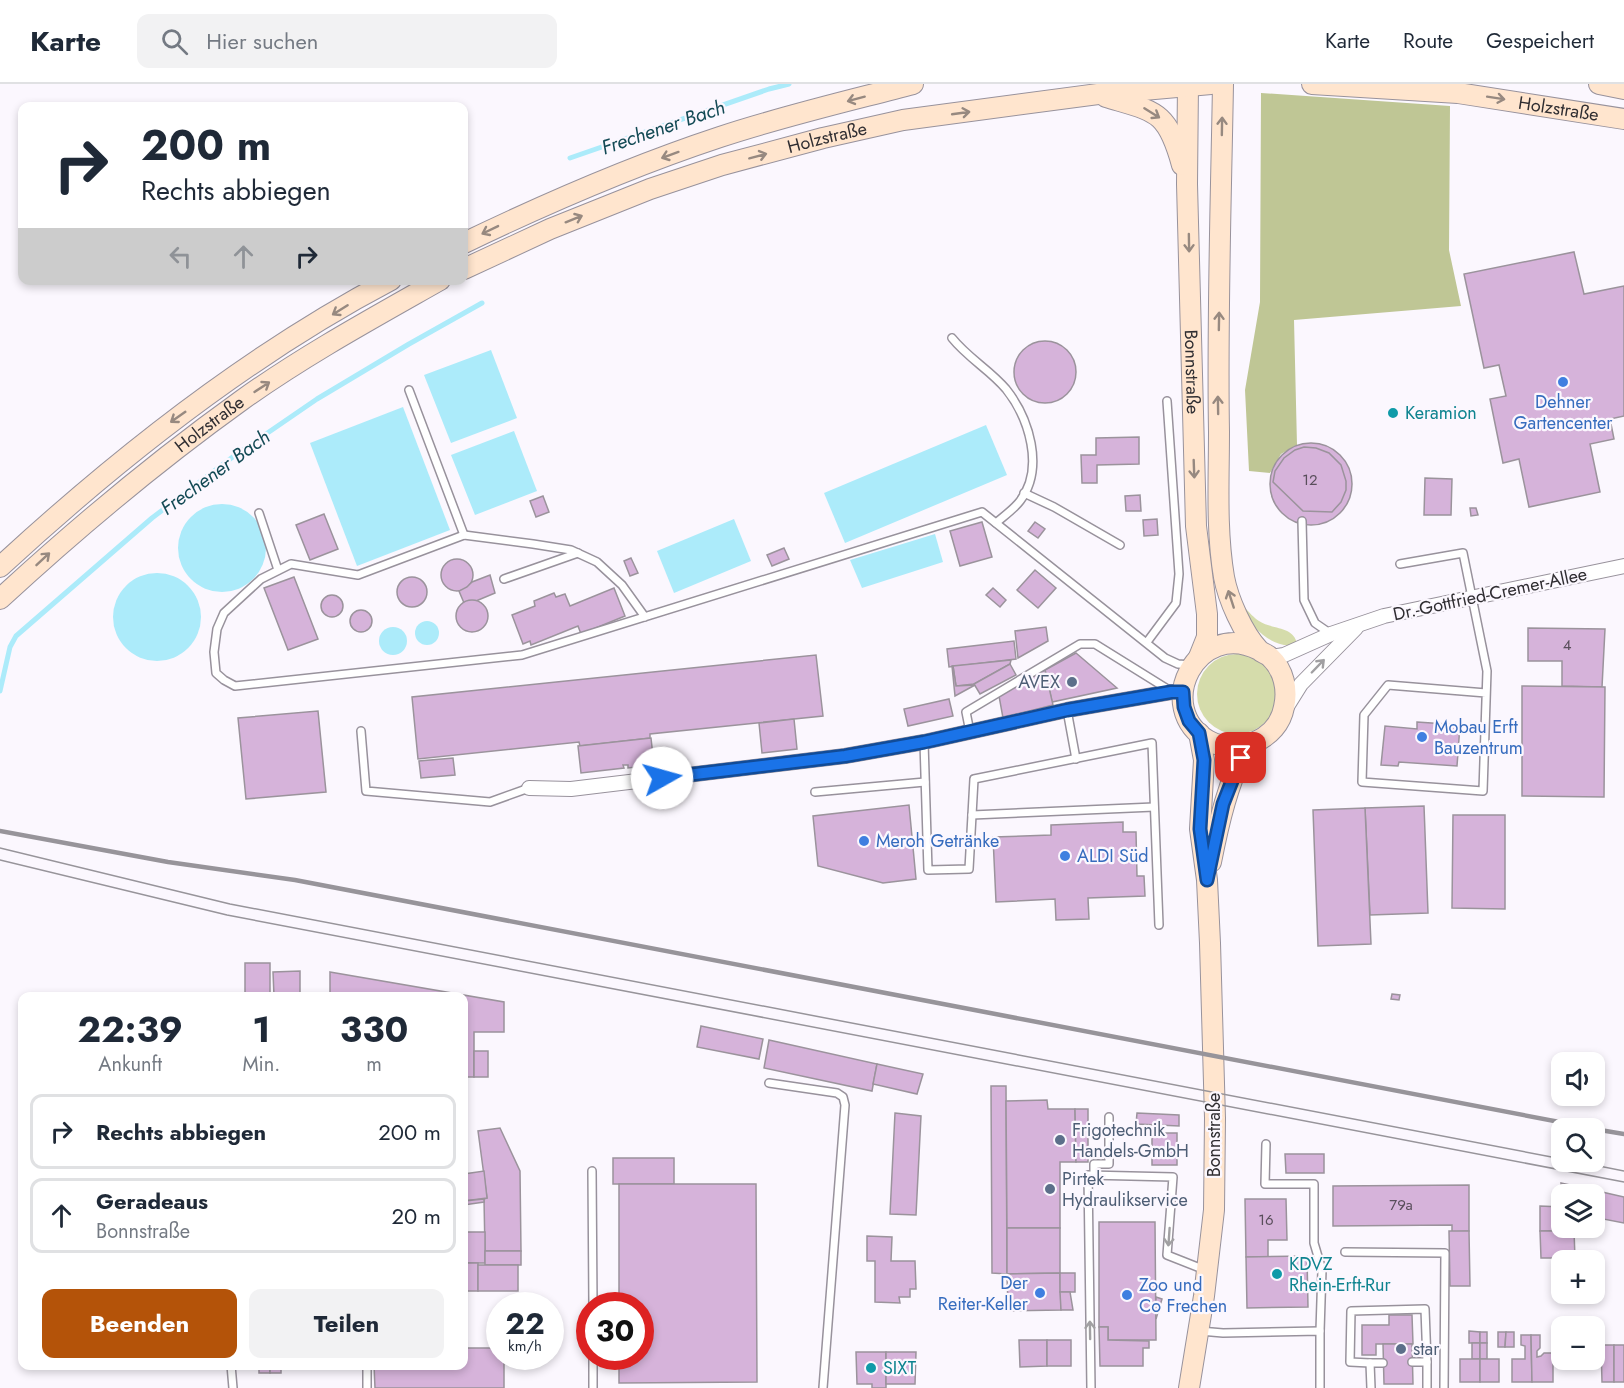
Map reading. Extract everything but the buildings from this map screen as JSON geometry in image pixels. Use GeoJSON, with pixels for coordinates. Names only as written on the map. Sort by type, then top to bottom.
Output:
{"type":"FeatureCollection","features":[{"type":"Feature","properties":{"kind":"main road","name":"Holzstraße"},"geometry":{"type":"LineString","coordinates":[[468,241],[542,205],[638,166],[720,137],[913,84]]}},
{"type":"Feature","properties":{"kind":"main road","name":"Holzstraße"},"geometry":{"type":"LineString","coordinates":[[468,267],[550,229],[650,189],[722,165],[823,138],[903,120],[1098,94],[1211,84]]}},
{"type":"Feature","properties":{"kind":"main road","name":"Bonnstraße"},"geometry":{"type":"LineString","coordinates":[[1223,84],[1218,379],[1220,524],[1224,577],[1232,606],[1265,653]]}},
{"type":"Feature","properties":{"kind":"main road","name":"Holzstraße"},"geometry":{"type":"LineString","coordinates":[[1312,84],[1458,93],[1624,119]]}},
{"type":"Feature","properties":{"kind":"main road","name":"Holzstraße"},"geometry":{"type":"LineString","coordinates":[[1599,84],[1624,89]]}},
{"type":"Feature","properties":{"kind":"main road","name":"Bonnstraße"},"geometry":{"type":"LineString","coordinates":[[1188,85],[1187,184],[1196,526],[1207,615],[1207,637],[1195,661]]}},
{"type":"Feature","properties":{"kind":"main road"},"geometry":{"type":"LineString","coordinates":[[1098,94],[1148,109],[1158,116],[1169,128],[1177,144],[1187,184]]}},
{"type":"Feature","properties":{"kind":"main road","name":"Holzstraße"},"geometry":{"type":"LineString","coordinates":[[0,567],[40,529],[147,439],[285,344],[382,285]]}},
{"type":"Feature","properties":{"kind":"main road","name":"Holzstraße"},"geometry":{"type":"LineString","coordinates":[[0,598],[60,543],[158,462],[244,399],[369,320],[431,285]]}},
{"type":"Feature","properties":{"kind":"main road"},"geometry":{"type":"LineString","coordinates":[[1239,643],[1265,653],[1284,679],[1286,694],[1284,710],[1279,721],[1269,734],[1248,745],[1234,747],[1209,741],[1189,721],[1177,692],[1195,661],[1210,649],[1224,644],[1239,643]]}},
{"type":"Feature","properties":{"kind":"main road","name":"Bonnstraße"},"geometry":{"type":"LineString","coordinates":[[1189,1388],[1214,1210],[1215,1118],[1207,880],[1200,829],[1204,760],[1199,733]]}},
{"type":"Feature","properties":{"kind":"main road","name":"Bonnstraße"},"geometry":{"type":"LineString","coordinates":[[1207,880],[1223,804],[1230,782],[1248,745]]}},
{"type":"Feature","properties":{"kind":"street","name":"Dr.-Gottfried-Cremer-Allee"},"geometry":{"type":"LineString","coordinates":[[1265,653],[1284,655],[1331,634],[1384,616],[1624,566]]}},
{"type":"Feature","properties":{"kind":"street","name":"Dr.-Gottfried-Cremer-Allee"},"geometry":{"type":"LineString","coordinates":[[1284,710],[1301,684],[1357,626]]}},
{"type":"Feature","properties":{"kind":"street"},"geometry":{"type":"LineString","coordinates":[[529,788],[571,789],[845,756],[924,742],[1067,710],[1177,692]]}},
{"type":"Feature","properties":{"kind":"lane"},"geometry":{"type":"LineString","coordinates":[[952,338],[962,350],[1006,389],[1023,416],[1032,445],[1031,478],[1020,501],[996,523]]}},
{"type":"Feature","properties":{"kind":"lane"},"geometry":{"type":"LineString","coordinates":[[409,390],[464,535]]}},
{"type":"Feature","properties":{"kind":"lane"},"geometry":{"type":"LineString","coordinates":[[1147,642],[1176,603],[1179,574],[1167,401]]}},
{"type":"Feature","properties":{"kind":"lane"},"geometry":{"type":"LineString","coordinates":[[1024,493],[1054,507],[1120,545]]}},
{"type":"Feature","properties":{"kind":"lane"},"geometry":{"type":"LineString","coordinates":[[645,617],[622,585],[597,562],[571,550],[464,535],[358,574],[291,564],[261,579],[224,613],[217,629],[214,652],[216,673],[235,686],[522,655],[645,617],[982,512],[1165,658],[1178,664],[1195,661]]}},
{"type":"Feature","properties":{"kind":"lane"},"geometry":{"type":"LineString","coordinates":[[259,513],[279,570]]}},
{"type":"Feature","properties":{"kind":"lane"},"geometry":{"type":"LineString","coordinates":[[1302,521],[1304,600],[1315,624],[1331,634]]}},
{"type":"Feature","properties":{"kind":"lane"},"geometry":{"type":"LineString","coordinates":[[1400,564],[1463,553],[1487,671],[1483,791],[1362,782],[1364,715],[1388,685],[1486,693]]}},
{"type":"Feature","properties":{"kind":"lane"},"geometry":{"type":"LineString","coordinates":[[504,579],[578,554]]}},
{"type":"Feature","properties":{"kind":"lane"},"geometry":{"type":"LineString","coordinates":[[970,732],[966,712],[1080,644],[1095,644],[1177,692]]}},
{"type":"Feature","properties":{"kind":"lane"},"geometry":{"type":"LineString","coordinates":[[1067,710],[1076,759]]}},
{"type":"Feature","properties":{"kind":"lane"},"geometry":{"type":"LineString","coordinates":[[362,731],[366,791],[490,802],[529,788]]}},
{"type":"Feature","properties":{"kind":"lane"},"geometry":{"type":"LineString","coordinates":[[924,742],[928,870],[969,869],[974,779],[1152,743],[1159,925]]}},
{"type":"Feature","properties":{"kind":"lane"},"geometry":{"type":"LineString","coordinates":[[815,792],[925,782]]}},
{"type":"Feature","properties":{"kind":"lane"},"geometry":{"type":"LineString","coordinates":[[972,815],[1154,807]]}},
{"type":"Feature","properties":{"kind":"lane"},"geometry":{"type":"LineString","coordinates":[[769,1083],[837,1093],[843,1097],[845,1105],[823,1388]]}},
{"type":"Feature","properties":{"kind":"lane"},"geometry":{"type":"LineString","coordinates":[[1094,1175],[1094,1164],[1109,1164],[1109,1117]]}},
{"type":"Feature","properties":{"kind":"lane"},"geometry":{"type":"LineString","coordinates":[[1266,1144],[1265,1184],[1314,1184],[1314,1243],[1322,1270],[1320,1388]]}},
{"type":"Feature","properties":{"kind":"lane"},"geometry":{"type":"LineString","coordinates":[[592,1171],[593,1292]]}},
{"type":"Feature","properties":{"kind":"lane"},"geometry":{"type":"LineString","coordinates":[[1091,1388],[1088,1175],[1173,1177],[1167,1256],[1207,1271]]}},
{"type":"Feature","properties":{"kind":"lane"},"geometry":{"type":"LineString","coordinates":[[1345,1252],[1444,1253],[1444,1388]]}},
{"type":"Feature","properties":{"kind":"lane"},"geometry":{"type":"LineString","coordinates":[[1383,1363],[1350,1362],[1351,1311],[1425,1309],[1427,1388]]}},
{"type":"Feature","properties":{"kind":"lane"},"geometry":{"type":"LineString","coordinates":[[1197,1331],[1223,1333],[1320,1331]]}},
{"type":"Feature","properties":{"kind":"lane"},"geometry":{"type":"LineString","coordinates":[[1412,1362],[1427,1362]]}},
{"type":"Feature","properties":{"kind":"lane"},"geometry":{"type":"LineString","coordinates":[[1371,1363],[1371,1388]]}},
{"type":"Feature","properties":{"kind":"lane"},"geometry":{"type":"LineString","coordinates":[[231,1370],[233,1388]]}},
{"type":"Feature","properties":{"kind":"lane"},"geometry":{"type":"LineString","coordinates":[[367,1370],[367,1388]]}},
{"type":"Feature","properties":{"kind":"lane"},"geometry":{"type":"LineString","coordinates":[[593,1370],[593,1388]]}},
{"type":"Feature","properties":{"kind":"green space"},"geometry":{"type":"Polygon","coordinates":[[[1261,93],[1450,106],[1449,250],[1461,306],[1294,320],[1297,445],[1281,454],[1270,473],[1249,471],[1245,390],[1260,302],[1261,93]]]}},
{"type":"Feature","properties":{"kind":"green space"},"geometry":{"type":"Polygon","coordinates":[[[1245,608],[1259,621],[1292,634],[1297,644],[1281,644],[1265,636],[1246,617],[1242,610],[1245,608]]]}},
{"type":"Feature","properties":{"kind":"green space"},"geometry":{"type":"Polygon","coordinates":[[[1229,654],[1245,654],[1266,665],[1277,686],[1277,702],[1266,723],[1245,734],[1229,734],[1215,728],[1203,716],[1197,702],[1197,686],[1203,672],[1215,660],[1229,654]]]}},
{"type":"Feature","properties":{"kind":"water"},"geometry":{"type":"Polygon","coordinates":[[[491,350],[517,418],[451,443],[424,375],[491,350]]]}},
{"type":"Feature","properties":{"kind":"water"},"geometry":{"type":"Polygon","coordinates":[[[403,407],[450,530],[357,566],[310,443],[403,407]]]}},
{"type":"Feature","properties":{"kind":"water"},"geometry":{"type":"Polygon","coordinates":[[[986,425],[1007,475],[845,543],[824,493],[986,425]]]}},
{"type":"Feature","properties":{"kind":"water"},"geometry":{"type":"Polygon","coordinates":[[[514,431],[537,491],[475,515],[451,455],[514,431]]]}},
{"type":"Feature","properties":{"kind":"water"},"geometry":{"type":"Polygon","coordinates":[[[222,504],[239,508],[253,517],[262,531],[266,548],[262,565],[253,579],[239,588],[222,592],[205,588],[191,579],[182,565],[178,548],[182,531],[191,517],[205,508],[222,504]]]}},
{"type":"Feature","properties":{"kind":"water"},"geometry":{"type":"Polygon","coordinates":[[[734,519],[751,561],[674,593],[657,551],[734,519]]]}},
{"type":"Feature","properties":{"kind":"water"},"geometry":{"type":"Polygon","coordinates":[[[935,534],[943,562],[862,588],[850,560],[935,534]]]}},
{"type":"Feature","properties":{"kind":"water"},"geometry":{"type":"Polygon","coordinates":[[[148,573],[166,573],[182,580],[194,592],[201,608],[201,626],[194,642],[182,654],[166,661],[148,661],[132,654],[120,642],[113,626],[113,608],[120,592],[132,580],[148,573]]]}},
{"type":"Feature","properties":{"kind":"water"},"geometry":{"type":"Polygon","coordinates":[[[427,621],[436,624],[439,633],[436,642],[427,645],[418,642],[415,633],[418,624],[427,621]]]}},
{"type":"Feature","properties":{"kind":"water"},"geometry":{"type":"Polygon","coordinates":[[[393,627],[403,631],[407,641],[403,651],[393,655],[383,651],[379,641],[383,631],[393,627]]]}},
{"type":"Feature","properties":{"kind":"waterway","name":"Frechener Bach"},"geometry":{"type":"LineString","coordinates":[[570,158],[789,84]]}},
{"type":"Feature","properties":{"kind":"waterway","name":"Frechener Bach"},"geometry":{"type":"LineString","coordinates":[[0,691],[10,647],[16,636],[152,518],[234,456],[317,399],[482,303]]}},
{"type":"Feature","properties":{"kind":"tram line"},"geometry":{"type":"LineString","coordinates":[[0,848],[230,904],[1551,1157]]}},
{"type":"Feature","properties":{"kind":"tram line"},"geometry":{"type":"LineString","coordinates":[[0,860],[227,915],[1624,1182]]}},
{"type":"Feature","properties":{"kind":"tram line"},"geometry":{"type":"LineString","coordinates":[[1605,1167],[1624,1171]]}},
{"type":"Feature","properties":{"kind":"railway"},"geometry":{"type":"LineString","coordinates":[[0,831],[168,862],[295,880],[1551,1120]]}},
{"type":"Feature","properties":{"kind":"railway"},"geometry":{"type":"LineString","coordinates":[[1605,1131],[1624,1134]]}},
{"type":"Feature","properties":{"kind":"place","name":"Dehner Gartencenter"},"geometry":{"type":"Point","coordinates":[1563,382]}},
{"type":"Feature","properties":{"kind":"place","name":"Keramion"},"geometry":{"type":"Point","coordinates":[1393,413]}},
{"type":"Feature","properties":{"kind":"place","name":"AVEX"},"geometry":{"type":"Point","coordinates":[1072,682]}},
{"type":"Feature","properties":{"kind":"place","name":"Mobau Erft Bauzentrum"},"geometry":{"type":"Point","coordinates":[1422,737]}},
{"type":"Feature","properties":{"kind":"place","name":"Meroh Getränke"},"geometry":{"type":"Point","coordinates":[864,841]}},
{"type":"Feature","properties":{"kind":"place","name":"ALDI Süd"},"geometry":{"type":"Point","coordinates":[1065,856]}},
{"type":"Feature","properties":{"kind":"place","name":"Frigotechnik Handels-GmbH"},"geometry":{"type":"Point","coordinates":[1060,1140]}},
{"type":"Feature","properties":{"kind":"place","name":"Pirtek Hydraulikservice"},"geometry":{"type":"Point","coordinates":[1050,1189]}},
{"type":"Feature","properties":{"kind":"place","name":"KDVZ Rhein-Erft-Rur"},"geometry":{"type":"Point","coordinates":[1277,1274]}},
{"type":"Feature","properties":{"kind":"place","name":"Der Reiter-Keller"},"geometry":{"type":"Point","coordinates":[1040,1293]}},
{"type":"Feature","properties":{"kind":"place","name":"Zoo und Co Frechen"},"geometry":{"type":"Point","coordinates":[1127,1295]}},
{"type":"Feature","properties":{"kind":"place","name":"star"},"geometry":{"type":"Point","coordinates":[1401,1349]}},
{"type":"Feature","properties":{"kind":"place","name":"SIXT"},"geometry":{"type":"Point","coordinates":[871,1368]}},
{"type":"Feature","properties":{"kind":"route"},"geometry":{"type":"LineString","coordinates":[[662,778],[845,756],[924,742],[1067,710],[1171,692],[1183,692],[1184,707],[1189,721],[1199,733],[1204,760],[1200,829],[1207,880],[1223,804],[1241,758]]}}]}
